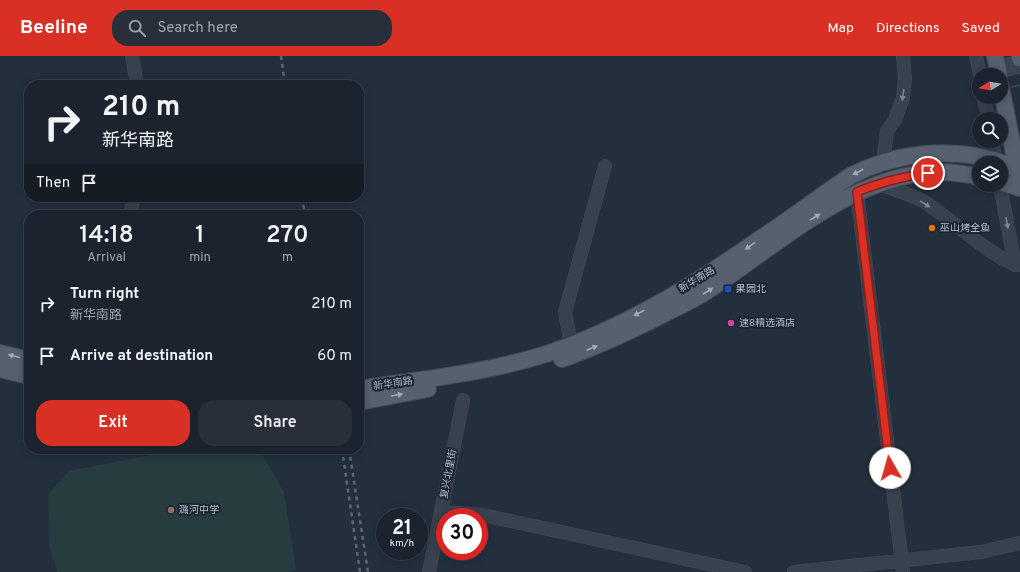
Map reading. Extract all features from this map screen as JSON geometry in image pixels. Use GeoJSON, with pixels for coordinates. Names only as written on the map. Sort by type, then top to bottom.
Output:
{"type":"FeatureCollection","features":[{"type":"Feature","properties":{"kind":"main road"},"geometry":{"type":"LineString","coordinates":[[995,56],[998,68]]}},
{"type":"Feature","properties":{"kind":"main road"},"geometry":{"type":"LineString","coordinates":[[1004,104],[1019,175]]}},
{"type":"Feature","properties":{"kind":"main road","name":"新华南路"},"geometry":{"type":"LineString","coordinates":[[364,388],[504,364],[548,353],[642,311],[699,281],[850,176],[868,167],[939,152],[976,156]]}},
{"type":"Feature","properties":{"kind":"main road","name":"新华南路"},"geometry":{"type":"LineString","coordinates":[[1008,169],[1019,175]]}},
{"type":"Feature","properties":{"kind":"main road","name":"新华南路"},"geometry":{"type":"LineString","coordinates":[[364,401],[507,374],[590,350],[645,324],[706,292],[799,227],[857,192],[877,183],[899,177],[938,172],[963,172],[972,174]]}},
{"type":"Feature","properties":{"kind":"main road"},"geometry":{"type":"LineString","coordinates":[[1008,186],[1020,188]]}},
{"type":"Feature","properties":{"kind":"main road"},"geometry":{"type":"LineString","coordinates":[[0,353],[24,359]]}},
{"type":"Feature","properties":{"kind":"main road"},"geometry":{"type":"LineString","coordinates":[[0,369],[24,375]]}},
{"type":"Feature","properties":{"kind":"street"},"geometry":{"type":"LineString","coordinates":[[132,56],[136,80]]}},
{"type":"Feature","properties":{"kind":"street"},"geometry":{"type":"LineString","coordinates":[[883,163],[887,131],[895,120],[903,98],[905,78],[903,56]]}},
{"type":"Feature","properties":{"kind":"street"},"geometry":{"type":"LineString","coordinates":[[976,56],[979,68]]}},
{"type":"Feature","properties":{"kind":"street"},"geometry":{"type":"LineString","coordinates":[[571,344],[564,312],[604,166]]}},
{"type":"Feature","properties":{"kind":"street"},"geometry":{"type":"LineString","coordinates":[[877,183],[923,201],[994,253],[1018,265]]}},
{"type":"Feature","properties":{"kind":"street"},"geometry":{"type":"LineString","coordinates":[[857,192],[902,566]]}},
{"type":"Feature","properties":{"kind":"street"},"geometry":{"type":"LineString","coordinates":[[1002,192],[1018,265]]}},
{"type":"Feature","properties":{"kind":"street","name":"复兴北里街"},"geometry":{"type":"LineString","coordinates":[[443,508],[464,400]]}},
{"type":"Feature","properties":{"kind":"street"},"geometry":{"type":"LineString","coordinates":[[488,516],[745,572]]}},
{"type":"Feature","properties":{"kind":"street","name":"复兴北里街"},"geometry":{"type":"LineString","coordinates":[[429,572],[436,540]]}},
{"type":"Feature","properties":{"kind":"street"},"geometry":{"type":"LineString","coordinates":[[794,572],[902,566],[981,552],[1020,543]]}},
{"type":"Feature","properties":{"kind":"green space"},"geometry":{"type":"Polygon","coordinates":[[[156,454],[262,454],[284,492],[296,570],[287,572],[57,572],[49,544],[48,494],[69,471],[156,454]]]}},
{"type":"Feature","properties":{"kind":"tunnel"},"geometry":{"type":"LineString","coordinates":[[1013,56],[1020,86]]}},
{"type":"Feature","properties":{"kind":"railway"},"geometry":{"type":"LineString","coordinates":[[281,56],[284,80]]}},
{"type":"Feature","properties":{"kind":"railway"},"geometry":{"type":"LineString","coordinates":[[303,202],[304,210]]}},
{"type":"Feature","properties":{"kind":"railway"},"geometry":{"type":"LineString","coordinates":[[343,454],[360,572]]}},
{"type":"Feature","properties":{"kind":"railway"},"geometry":{"type":"LineString","coordinates":[[350,454],[368,572]]}},
{"type":"Feature","properties":{"kind":"place","name":"巫山烤全鱼"},"geometry":{"type":"Point","coordinates":[932,228]}},
{"type":"Feature","properties":{"kind":"place","name":"果园北"},"geometry":{"type":"Point","coordinates":[728,289]}},
{"type":"Feature","properties":{"kind":"place","name":"速8精选酒店"},"geometry":{"type":"Point","coordinates":[731,323]}},
{"type":"Feature","properties":{"kind":"place","name":"潞河中学"},"geometry":{"type":"Point","coordinates":[171,510]}},
{"type":"Feature","properties":{"kind":"route"},"geometry":{"type":"LineString","coordinates":[[890,468],[857,192],[877,183],[899,177],[928,173]]}}]}
